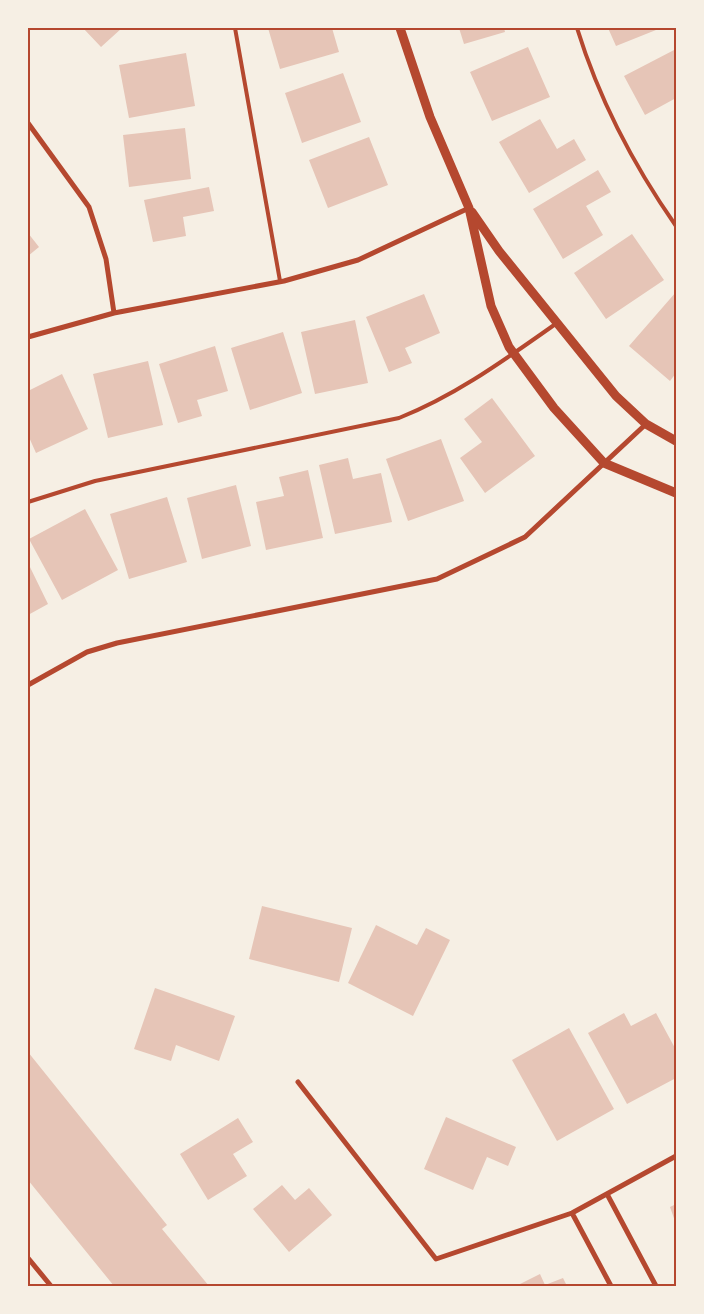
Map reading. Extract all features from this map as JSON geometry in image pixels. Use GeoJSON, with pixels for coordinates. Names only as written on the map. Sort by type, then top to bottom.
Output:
{"type":"FeatureCollection","features":[{"type":"Feature","properties":{"kind":"street"},"geometry":{"type":"LineString","coordinates":[[400,28],[430,117],[469,208],[491,306],[513,353],[554,408],[604,463],[676,493]]}},
{"type":"Feature","properties":{"kind":"street"},"geometry":{"type":"LineString","coordinates":[[28,123],[89,207],[106,259],[114,313]]}},
{"type":"Feature","properties":{"kind":"street"},"geometry":{"type":"LineString","coordinates":[[28,337],[114,313],[280,281],[358,260],[469,208]]}},
{"type":"Feature","properties":{"kind":"street"},"geometry":{"type":"LineString","coordinates":[[469,208],[499,251],[616,396],[646,424],[676,441]]}},
{"type":"Feature","properties":{"kind":"street"},"geometry":{"type":"LineString","coordinates":[[28,685],[87,652],[117,643],[437,578],[525,537],[558,509],[646,424]]}},
{"type":"Feature","properties":{"kind":"street"},"geometry":{"type":"LineString","coordinates":[[298,1082],[436,1259],[572,1213],[676,1156]]}},
{"type":"Feature","properties":{"kind":"street"},"geometry":{"type":"LineString","coordinates":[[607,1194],[656,1286]]}},
{"type":"Feature","properties":{"kind":"street"},"geometry":{"type":"LineString","coordinates":[[572,1213],[611,1286]]}},
{"type":"Feature","properties":{"kind":"street"},"geometry":{"type":"LineString","coordinates":[[28,1258],[51,1286]]}},
{"type":"Feature","properties":{"kind":"lane"},"geometry":{"type":"LineString","coordinates":[[234,28],[280,281]]}},
{"type":"Feature","properties":{"kind":"lane"},"geometry":{"type":"LineString","coordinates":[[577,28],[588,62],[626,146],[657,199],[676,226]]}},
{"type":"Feature","properties":{"kind":"lane"},"geometry":{"type":"LineString","coordinates":[[28,502],[95,481],[399,418],[431,405],[513,353],[557,322]]}},
{"type":"Feature","properties":{"kind":"building"},"geometry":{"type":"Polygon","coordinates":[[[83,28],[122,28],[101,47],[83,28]]]}},
{"type":"Feature","properties":{"kind":"building"},"geometry":{"type":"Polygon","coordinates":[[[268,28],[332,28],[339,52],[280,69],[268,28]]]}},
{"type":"Feature","properties":{"kind":"building"},"geometry":{"type":"Polygon","coordinates":[[[459,28],[504,28],[505,32],[464,44],[459,28]]]}},
{"type":"Feature","properties":{"kind":"building"},"geometry":{"type":"Polygon","coordinates":[[[608,28],[661,28],[616,46],[608,28]]]}},
{"type":"Feature","properties":{"kind":"building"},"geometry":{"type":"Polygon","coordinates":[[[528,47],[550,97],[492,121],[470,72],[528,47]]]}},
{"type":"Feature","properties":{"kind":"building"},"geometry":{"type":"Polygon","coordinates":[[[676,49],[676,98],[645,115],[624,76],[676,49]]]}},
{"type":"Feature","properties":{"kind":"building"},"geometry":{"type":"Polygon","coordinates":[[[186,53],[195,106],[129,118],[119,65],[186,53]]]}},
{"type":"Feature","properties":{"kind":"building"},"geometry":{"type":"Polygon","coordinates":[[[343,73],[361,122],[302,143],[285,93],[343,73]]]}},
{"type":"Feature","properties":{"kind":"building"},"geometry":{"type":"Polygon","coordinates":[[[540,119],[557,149],[574,139],[586,160],[529,193],[499,142],[540,119]]]}},
{"type":"Feature","properties":{"kind":"building"},"geometry":{"type":"Polygon","coordinates":[[[185,128],[191,179],[129,187],[123,135],[185,128]]]}},
{"type":"Feature","properties":{"kind":"building"},"geometry":{"type":"Polygon","coordinates":[[[369,137],[388,185],[328,208],[309,160],[369,137]]]}},
{"type":"Feature","properties":{"kind":"building"},"geometry":{"type":"Polygon","coordinates":[[[598,170],[611,192],[586,206],[603,235],[563,259],[533,209],[598,170]]]}},
{"type":"Feature","properties":{"kind":"building"},"geometry":{"type":"Polygon","coordinates":[[[209,187],[214,211],[183,217],[186,236],[153,242],[144,200],[209,187]]]}},
{"type":"Feature","properties":{"kind":"building"},"geometry":{"type":"Polygon","coordinates":[[[28,233],[39,247],[28,256],[28,233]]]}},
{"type":"Feature","properties":{"kind":"building"},"geometry":{"type":"Polygon","coordinates":[[[632,234],[664,280],[606,319],[574,273],[632,234]]]}},
{"type":"Feature","properties":{"kind":"building"},"geometry":{"type":"Polygon","coordinates":[[[676,292],[676,373],[670,381],[629,346],[676,292]]]}},
{"type":"Feature","properties":{"kind":"building"},"geometry":{"type":"Polygon","coordinates":[[[424,294],[440,333],[405,348],[412,363],[389,372],[366,317],[424,294]]]}},
{"type":"Feature","properties":{"kind":"building"},"geometry":{"type":"Polygon","coordinates":[[[355,320],[368,383],[315,394],[301,332],[355,320]]]}},
{"type":"Feature","properties":{"kind":"building"},"geometry":{"type":"Polygon","coordinates":[[[283,332],[302,393],[250,410],[231,348],[283,332]]]}},
{"type":"Feature","properties":{"kind":"building"},"geometry":{"type":"Polygon","coordinates":[[[215,346],[228,391],[197,400],[202,416],[178,423],[159,364],[215,346]]]}},
{"type":"Feature","properties":{"kind":"building"},"geometry":{"type":"Polygon","coordinates":[[[148,361],[163,425],[108,438],[93,374],[148,361]]]}},
{"type":"Feature","properties":{"kind":"building"},"geometry":{"type":"Polygon","coordinates":[[[62,374],[88,429],[36,453],[28,435],[28,391],[62,374]]]}},
{"type":"Feature","properties":{"kind":"building"},"geometry":{"type":"Polygon","coordinates":[[[492,398],[535,456],[485,493],[460,458],[482,442],[464,419],[492,398]]]}},
{"type":"Feature","properties":{"kind":"building"},"geometry":{"type":"Polygon","coordinates":[[[441,439],[464,501],[408,521],[386,459],[441,439]]]}},
{"type":"Feature","properties":{"kind":"building"},"geometry":{"type":"Polygon","coordinates":[[[348,458],[353,479],[381,473],[392,522],[335,534],[319,465],[348,458]]]}},
{"type":"Feature","properties":{"kind":"building"},"geometry":{"type":"Polygon","coordinates":[[[308,470],[323,538],[266,550],[256,502],[284,496],[279,477],[308,470]]]}},
{"type":"Feature","properties":{"kind":"building"},"geometry":{"type":"Polygon","coordinates":[[[236,485],[251,546],[202,559],[187,498],[236,485]]]}},
{"type":"Feature","properties":{"kind":"building"},"geometry":{"type":"Polygon","coordinates":[[[167,497],[187,562],[129,579],[110,514],[167,497]]]}},
{"type":"Feature","properties":{"kind":"building"},"geometry":{"type":"Polygon","coordinates":[[[85,509],[118,570],[62,600],[29,539],[85,509]]]}},
{"type":"Feature","properties":{"kind":"building"},"geometry":{"type":"Polygon","coordinates":[[[28,563],[48,604],[28,615],[28,563]]]}},
{"type":"Feature","properties":{"kind":"building"},"geometry":{"type":"Polygon","coordinates":[[[262,906],[352,928],[339,982],[249,959],[262,906]]]}},
{"type":"Feature","properties":{"kind":"building"},"geometry":{"type":"Polygon","coordinates":[[[376,925],[417,945],[426,928],[450,940],[413,1016],[348,983],[376,925]]]}},
{"type":"Feature","properties":{"kind":"building"},"geometry":{"type":"Polygon","coordinates":[[[155,988],[235,1016],[219,1061],[176,1045],[171,1061],[134,1049],[155,988]]]}},
{"type":"Feature","properties":{"kind":"building"},"geometry":{"type":"Polygon","coordinates":[[[624,1013],[631,1026],[656,1013],[676,1050],[676,1078],[627,1104],[588,1033],[624,1013]]]}},
{"type":"Feature","properties":{"kind":"building"},"geometry":{"type":"Polygon","coordinates":[[[569,1028],[614,1109],[557,1141],[512,1060],[569,1028]]]}},
{"type":"Feature","properties":{"kind":"building"},"geometry":{"type":"Polygon","coordinates":[[[28,1052],[167,1225],[162,1229],[209,1286],[114,1286],[28,1180],[28,1052]]]}},
{"type":"Feature","properties":{"kind":"building"},"geometry":{"type":"Polygon","coordinates":[[[446,1117],[516,1147],[508,1166],[487,1157],[473,1190],[424,1169],[446,1117]]]}},
{"type":"Feature","properties":{"kind":"building"},"geometry":{"type":"Polygon","coordinates":[[[238,1118],[253,1142],[233,1154],[247,1176],[208,1200],[180,1154],[238,1118]]]}},
{"type":"Feature","properties":{"kind":"building"},"geometry":{"type":"Polygon","coordinates":[[[282,1185],[295,1200],[309,1188],[332,1215],[289,1252],[253,1209],[282,1185]]]}},
{"type":"Feature","properties":{"kind":"building"},"geometry":{"type":"Polygon","coordinates":[[[676,1204],[676,1224],[670,1207],[676,1204]]]}},
{"type":"Feature","properties":{"kind":"building"},"geometry":{"type":"Polygon","coordinates":[[[540,1274],[545,1285],[563,1278],[567,1286],[516,1286],[540,1274]]]}}]}
